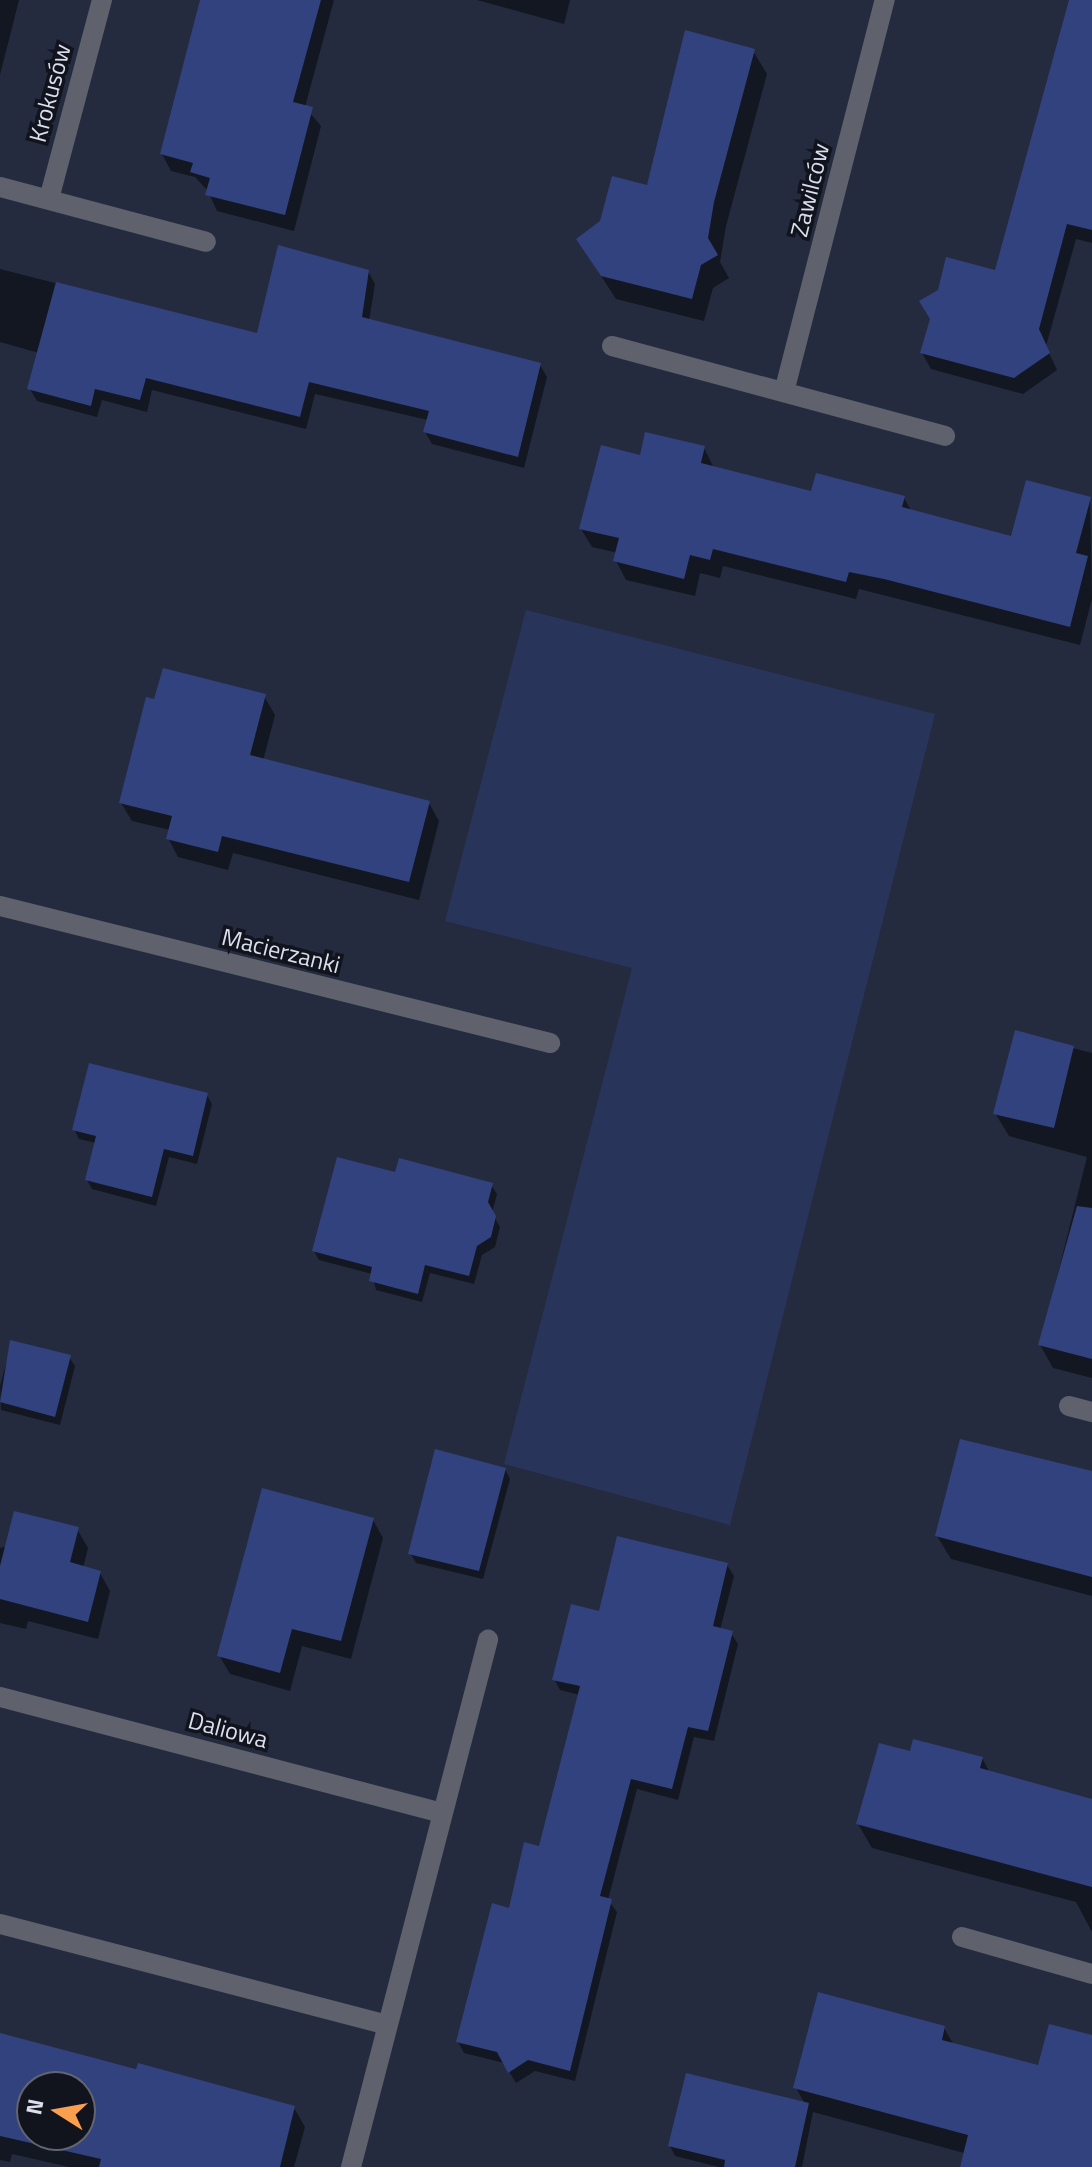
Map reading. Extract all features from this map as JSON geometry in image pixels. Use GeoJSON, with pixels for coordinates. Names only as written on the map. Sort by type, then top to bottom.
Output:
{"type":"FeatureCollection","features":[{"type":"Feature","properties":{"kind":"street","name":"Krokusów"},"geometry":{"type":"LineString","coordinates":[[49,199],[102,0]]}},
{"type":"Feature","properties":{"kind":"street","name":"Zawilców"},"geometry":{"type":"LineString","coordinates":[[784,392],[885,0]]}},
{"type":"Feature","properties":{"kind":"street"},"geometry":{"type":"LineString","coordinates":[[0,187],[206,242]]}},
{"type":"Feature","properties":{"kind":"street"},"geometry":{"type":"LineString","coordinates":[[612,346],[945,436]]}},
{"type":"Feature","properties":{"kind":"street","name":"Macierzanki"},"geometry":{"type":"LineString","coordinates":[[0,906],[550,1043]]}},
{"type":"Feature","properties":{"kind":"street"},"geometry":{"type":"LineString","coordinates":[[1069,1406],[1092,1412]]}},
{"type":"Feature","properties":{"kind":"street"},"geometry":{"type":"LineString","coordinates":[[351,2167],[488,1640]]}},
{"type":"Feature","properties":{"kind":"street","name":"Daliowa"},"geometry":{"type":"LineString","coordinates":[[0,1697],[442,1813]]}},
{"type":"Feature","properties":{"kind":"street"},"geometry":{"type":"LineString","coordinates":[[0,1924],[387,2025]]}},
{"type":"Feature","properties":{"kind":"street"},"geometry":{"type":"LineString","coordinates":[[962,1937],[1092,1974]]}},
{"type":"Feature","properties":{"kind":"shaded area"},"geometry":{"type":"Polygon","coordinates":[[[526,610],[935,714],[730,1525],[504,1464],[632,968],[445,921],[526,610]]]}},
{"type":"Feature","properties":{"kind":"building"},"geometry":{"type":"Polygon","coordinates":[[[200,0],[321,0],[293,102],[313,107],[285,215],[205,195],[210,178],[190,172],[193,163],[160,154],[200,0]]]}},
{"type":"Feature","properties":{"kind":"building"},"geometry":{"type":"Polygon","coordinates":[[[1069,0],[1092,0],[1092,230],[1067,224],[1039,329],[1050,353],[1014,378],[920,353],[930,319],[919,301],[938,290],[946,257],[995,270],[1069,0]]]}},
{"type":"Feature","properties":{"kind":"building"},"geometry":{"type":"Polygon","coordinates":[[[685,30],[755,49],[714,202],[708,238],[718,255],[701,265],[692,299],[601,276],[576,239],[600,221],[612,176],[647,185],[685,30]]]}},
{"type":"Feature","properties":{"kind":"building"},"geometry":{"type":"Polygon","coordinates":[[[278,245],[369,270],[362,317],[541,363],[518,457],[423,432],[429,411],[309,382],[300,417],[146,378],[140,400],[95,389],[91,406],[27,389],[56,282],[257,333],[278,245]]]}},
{"type":"Feature","properties":{"kind":"building"},"geometry":{"type":"Polygon","coordinates":[[[645,432],[705,446],[701,463],[811,491],[816,473],[905,496],[902,507],[1011,536],[1026,480],[1091,497],[1076,553],[1088,556],[1070,627],[884,579],[849,572],[846,582],[713,549],[710,560],[690,555],[684,579],[613,561],[619,538],[579,529],[601,445],[640,455],[645,432]]]}},
{"type":"Feature","properties":{"kind":"building"},"geometry":{"type":"Polygon","coordinates":[[[163,668],[266,694],[250,755],[430,801],[409,882],[222,836],[218,852],[166,839],[172,816],[119,803],[146,697],[154,699],[163,668]]]}},
{"type":"Feature","properties":{"kind":"building"},"geometry":{"type":"Polygon","coordinates":[[[1015,1030],[1074,1046],[1054,1128],[993,1114],[1015,1030]]]}},
{"type":"Feature","properties":{"kind":"building"},"geometry":{"type":"Polygon","coordinates":[[[89,1063],[208,1093],[193,1156],[164,1149],[152,1197],[85,1180],[96,1136],[72,1130],[89,1063]]]}},
{"type":"Feature","properties":{"kind":"building"},"geometry":{"type":"Polygon","coordinates":[[[337,1157],[395,1172],[399,1158],[493,1183],[488,1202],[496,1216],[491,1237],[477,1246],[469,1276],[425,1265],[418,1294],[369,1281],[372,1267],[312,1251],[337,1157]]]}},
{"type":"Feature","properties":{"kind":"building"},"geometry":{"type":"Polygon","coordinates":[[[1077,1206],[1092,1208],[1092,1359],[1038,1345],[1077,1206]]]}},
{"type":"Feature","properties":{"kind":"building"},"geometry":{"type":"Polygon","coordinates":[[[10,1340],[71,1355],[55,1417],[0,1402],[10,1340]]]}},
{"type":"Feature","properties":{"kind":"building"},"geometry":{"type":"Polygon","coordinates":[[[960,1439],[1092,1471],[1092,1577],[935,1536],[960,1439]]]}},
{"type":"Feature","properties":{"kind":"building"},"geometry":{"type":"Polygon","coordinates":[[[435,1449],[506,1468],[479,1571],[408,1554],[435,1449]]]}},
{"type":"Feature","properties":{"kind":"building"},"geometry":{"type":"Polygon","coordinates":[[[262,1488],[374,1518],[341,1641],[292,1629],[280,1673],[217,1656],[262,1488]]]}},
{"type":"Feature","properties":{"kind":"building"},"geometry":{"type":"Polygon","coordinates":[[[14,1511],[79,1527],[70,1562],[101,1571],[88,1622],[0,1599],[0,1566],[14,1511]]]}},
{"type":"Feature","properties":{"kind":"building"},"geometry":{"type":"Polygon","coordinates":[[[617,1536],[728,1563],[713,1626],[733,1631],[708,1731],[688,1727],[672,1789],[631,1779],[600,1896],[612,1899],[570,2071],[528,2060],[508,2073],[497,2052],[456,2042],[492,1903],[509,1908],[524,1842],[539,1846],[580,1686],[552,1680],[571,1604],[599,1611],[617,1536]]]}},
{"type":"Feature","properties":{"kind":"building"},"geometry":{"type":"Polygon","coordinates":[[[913,1739],[983,1757],[980,1768],[1092,1799],[1092,1887],[856,1824],[879,1743],[910,1751],[913,1739]]]}},
{"type":"Feature","properties":{"kind":"building"},"geometry":{"type":"Polygon","coordinates":[[[818,1992],[945,2026],[942,2040],[1038,2065],[1049,2024],[1092,2035],[1092,2167],[960,2167],[968,2135],[793,2088],[818,1992]]]}},
{"type":"Feature","properties":{"kind":"building"},"geometry":{"type":"Polygon","coordinates":[[[0,2033],[136,2069],[138,2063],[295,2106],[280,2167],[99,2167],[101,2159],[66,2151],[96,2151],[96,2071],[16,2071],[16,2140],[0,2136],[0,2033]]]}},
{"type":"Feature","properties":{"kind":"building"},"geometry":{"type":"Polygon","coordinates":[[[686,2073],[809,2103],[795,2167],[724,2167],[725,2160],[668,2146],[686,2073]]]}}]}
